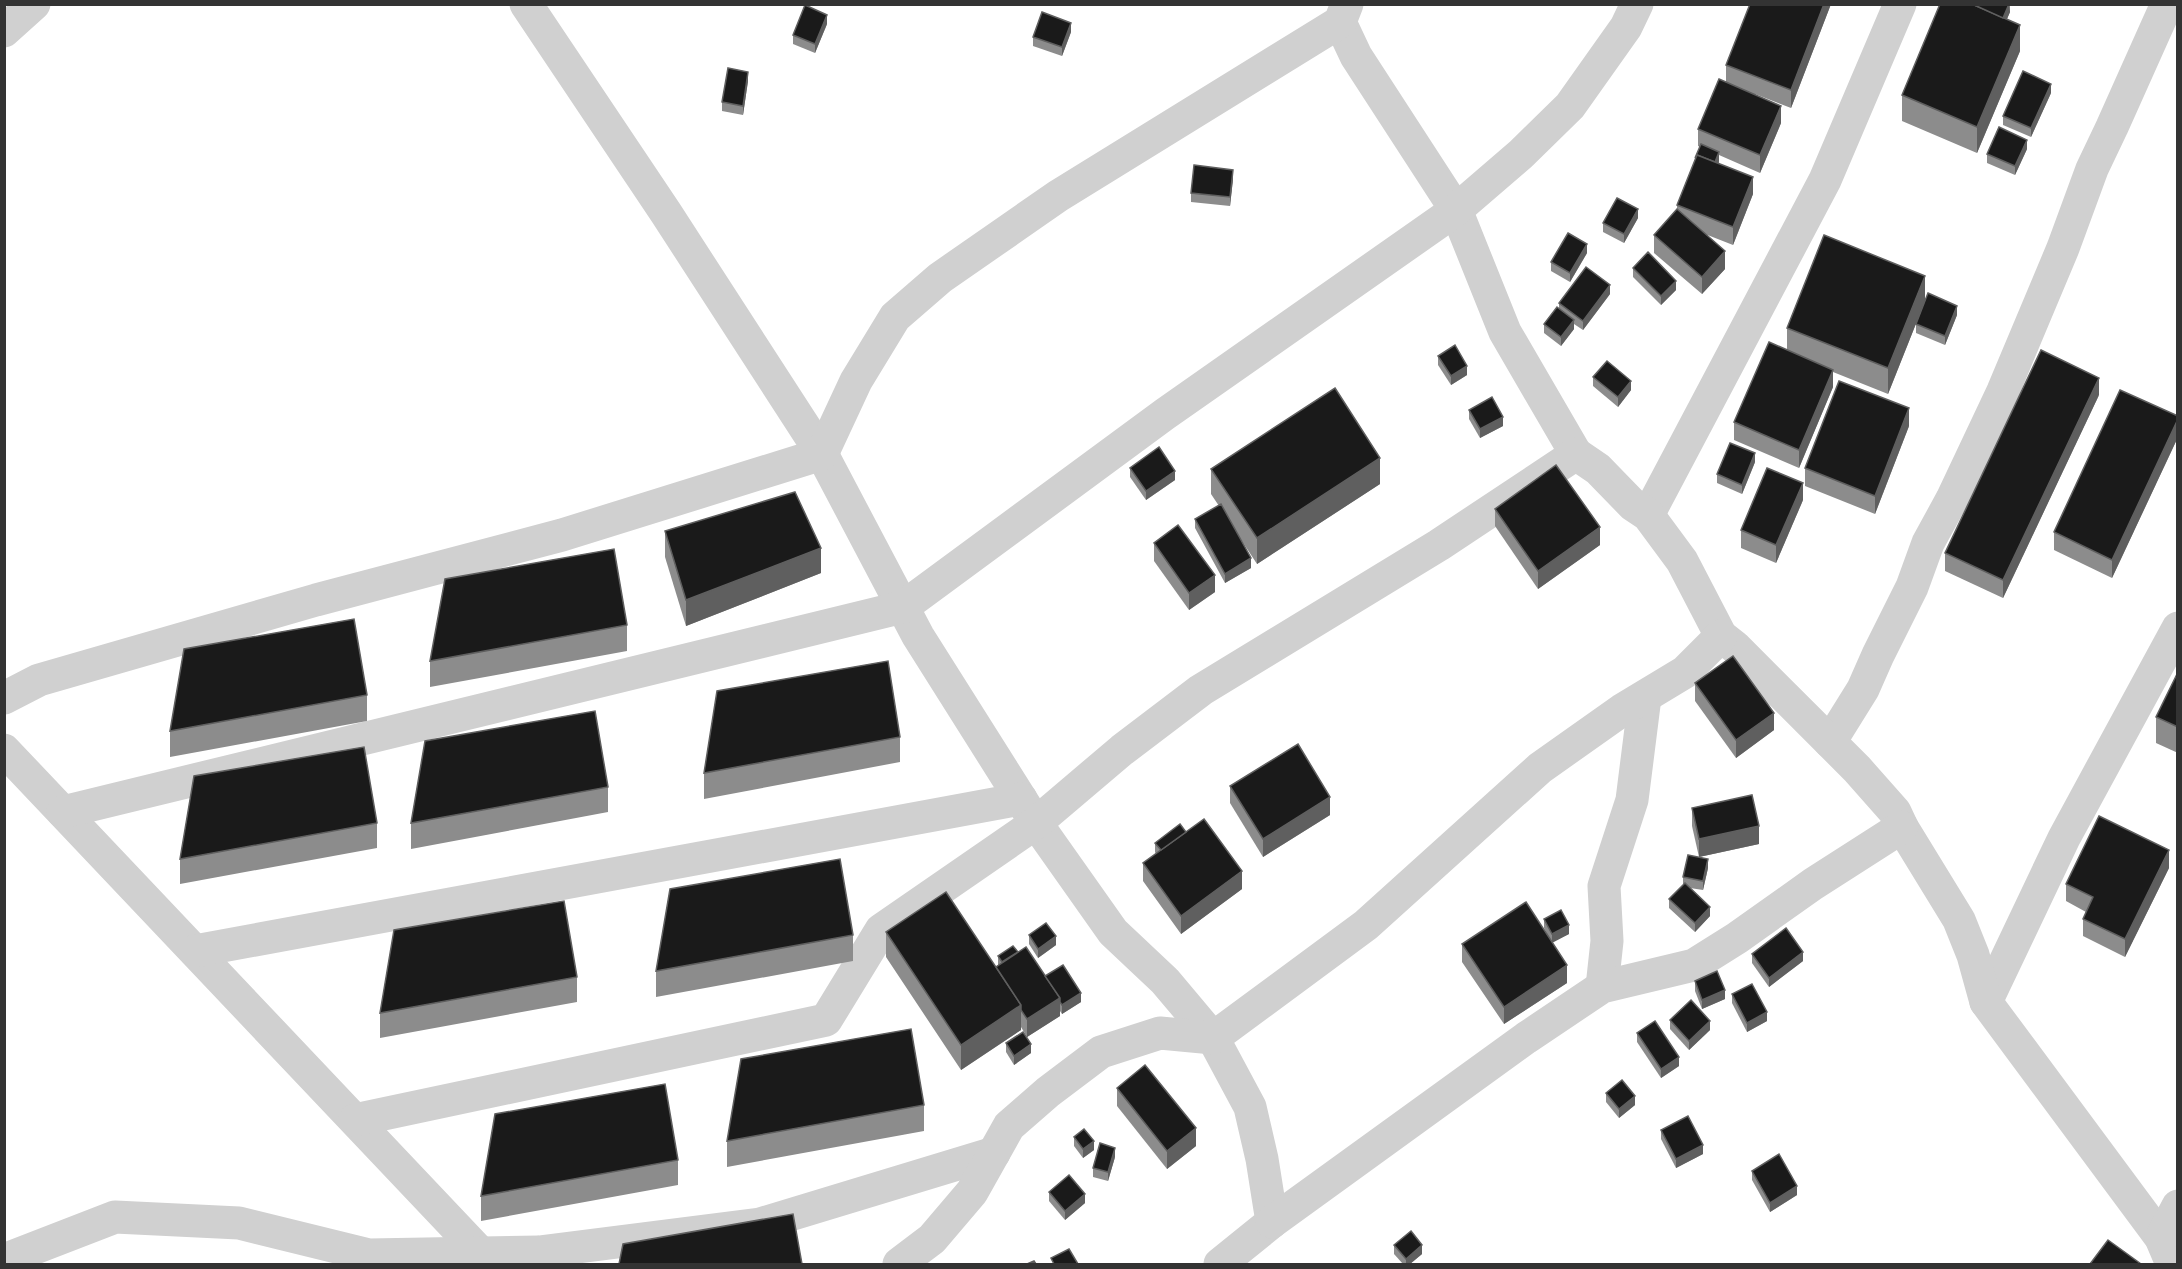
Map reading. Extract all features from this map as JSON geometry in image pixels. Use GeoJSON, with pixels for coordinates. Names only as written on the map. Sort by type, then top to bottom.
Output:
{"type":"FeatureCollection","features":[{"type":"Feature","properties":{"kind":"street"},"geometry":{"type":"LineString","coordinates":[[4,31],[34,4]]}},
{"type":"Feature","properties":{"kind":"street"},"geometry":{"type":"LineString","coordinates":[[526,4],[666,213],[822,454],[918,636],[1029,811],[1113,932],[1165,981],[1213,1038],[1250,1107],[1262,1159],[1272,1222]]}},
{"type":"Feature","properties":{"kind":"street"},"geometry":{"type":"LineString","coordinates":[[63,812],[903,608],[1165,414],[1456,210],[1521,154],[1570,106],[1626,27],[1637,4]]}},
{"type":"Feature","properties":{"kind":"street"},"geometry":{"type":"LineString","coordinates":[[1648,515],[1825,180],[1900,4]]}},
{"type":"Feature","properties":{"kind":"street"},"geometry":{"type":"LineString","coordinates":[[1830,742],[1863,689],[1912,587],[1928,543],[1952,499],[2002,391],[2063,248],[2092,169],[2167,4]]}},
{"type":"Feature","properties":{"kind":"street"},"geometry":{"type":"LineString","coordinates":[[4,698],[39,680],[316,600],[562,535],[822,454],[856,381],[895,317],[940,278],[1058,196],[1343,13],[1356,56],[1456,210],[1505,332],[1576,454],[1598,469],[1633,505],[1648,515],[1682,561],[1721,636],[1735,646],[1857,769],[1895,812],[1959,920],[1973,955],[1986,1002],[2167,1251]]}},
{"type":"Feature","properties":{"kind":"street"},"geometry":{"type":"LineString","coordinates":[[355,1120],[826,1020],[881,930],[1029,811],[1122,750],[1201,690],[1438,545],[1576,454]]}},
{"type":"Feature","properties":{"kind":"street"},"geometry":{"type":"LineString","coordinates":[[1986,1002],[2064,838],[2178,628]]}},
{"type":"Feature","properties":{"kind":"street"},"geometry":{"type":"LineString","coordinates":[[899,1264],[932,1239],[972,1192],[1009,1126],[1048,1092],[1101,1052],[1160,1033],[1213,1038],[1366,925],[1540,768],[1622,710],[1685,672],[1721,636]]}},
{"type":"Feature","properties":{"kind":"street"},"geometry":{"type":"LineString","coordinates":[[1602,987],[1607,941],[1604,886],[1632,800],[1645,697]]}},
{"type":"Feature","properties":{"kind":"street"},"geometry":{"type":"LineString","coordinates":[[4,750],[486,1259]]}},
{"type":"Feature","properties":{"kind":"street"},"geometry":{"type":"LineString","coordinates":[[195,951],[1029,811]]}},
{"type":"Feature","properties":{"kind":"street"},"geometry":{"type":"LineString","coordinates":[[1220,1264],[1272,1222],[1526,1038],[1602,987],[1694,965],[1902,827]]}},
{"type":"Feature","properties":{"kind":"street"},"geometry":{"type":"LineString","coordinates":[[4,1260],[115,1217],[239,1223],[369,1255],[486,1259],[759,1224],[994,1153]]}},
{"type":"Feature","properties":{"kind":"street"},"geometry":{"type":"LineString","coordinates":[[2167,1251],[2178,1206]]}},
{"type":"Feature","properties":{"kind":"building"},"geometry":{"type":"Polygon","coordinates":[[[1750,4],[1824,4],[1791,90],[1726,65],[1750,4]]]}},
{"type":"Feature","properties":{"kind":"building"},"geometry":{"type":"Polygon","coordinates":[[[1940,4],[1972,4],[2020,25],[1977,127],[1902,95],[1940,4]]]}},
{"type":"Feature","properties":{"kind":"building"},"geometry":{"type":"Polygon","coordinates":[[[1972,4],[2009,4],[2003,18],[1972,4]]]}},
{"type":"Feature","properties":{"kind":"building"},"geometry":{"type":"Polygon","coordinates":[[[805,5],[827,15],[815,44],[793,35],[805,5]]]}},
{"type":"Feature","properties":{"kind":"building"},"geometry":{"type":"Polygon","coordinates":[[[1042,12],[1071,23],[1062,47],[1033,37],[1042,12]]]}},
{"type":"Feature","properties":{"kind":"building"},"geometry":{"type":"Polygon","coordinates":[[[728,68],[748,72],[743,106],[722,102],[728,68]]]}},
{"type":"Feature","properties":{"kind":"building"},"geometry":{"type":"Polygon","coordinates":[[[2023,71],[2051,84],[2031,128],[2003,116],[2023,71]]]}},
{"type":"Feature","properties":{"kind":"building"},"geometry":{"type":"Polygon","coordinates":[[[1719,79],[1781,106],[1760,155],[1698,129],[1719,79]]]}},
{"type":"Feature","properties":{"kind":"building"},"geometry":{"type":"Polygon","coordinates":[[[1999,127],[2027,140],[2015,166],[1987,154],[1999,127]]]}},
{"type":"Feature","properties":{"kind":"building"},"geometry":{"type":"Polygon","coordinates":[[[1701,144],[1719,152],[1715,162],[1697,155],[1695,158],[1701,144]]]}},
{"type":"Feature","properties":{"kind":"building"},"geometry":{"type":"Polygon","coordinates":[[[1697,155],[1753,177],[1733,227],[1677,205],[1697,155]]]}},
{"type":"Feature","properties":{"kind":"building"},"geometry":{"type":"Polygon","coordinates":[[[1194,165],[1233,170],[1230,197],[1191,193],[1194,165]]]}},
{"type":"Feature","properties":{"kind":"building"},"geometry":{"type":"Polygon","coordinates":[[[1617,198],[1638,209],[1624,234],[1603,223],[1617,198]]]}},
{"type":"Feature","properties":{"kind":"building"},"geometry":{"type":"Polygon","coordinates":[[[1677,209],[1725,251],[1702,277],[1654,235],[1677,209]]]}},
{"type":"Feature","properties":{"kind":"building"},"geometry":{"type":"Polygon","coordinates":[[[1568,233],[1587,244],[1570,273],[1551,262],[1568,233]]]}},
{"type":"Feature","properties":{"kind":"building"},"geometry":{"type":"Polygon","coordinates":[[[1824,235],[1925,276],[1888,368],[1787,328],[1824,235]]]}},
{"type":"Feature","properties":{"kind":"building"},"geometry":{"type":"Polygon","coordinates":[[[1648,252],[1676,281],[1661,296],[1633,268],[1648,252]]]}},
{"type":"Feature","properties":{"kind":"building"},"geometry":{"type":"Polygon","coordinates":[[[1586,267],[1610,285],[1583,321],[1559,303],[1586,267]]]}},
{"type":"Feature","properties":{"kind":"building"},"geometry":{"type":"Polygon","coordinates":[[[1928,293],[1957,306],[1945,336],[1916,324],[1928,293]]]}},
{"type":"Feature","properties":{"kind":"building"},"geometry":{"type":"Polygon","coordinates":[[[1557,307],[1574,320],[1561,337],[1544,324],[1557,307]]]}},
{"type":"Feature","properties":{"kind":"building"},"geometry":{"type":"Polygon","coordinates":[[[1769,342],[1833,370],[1799,450],[1734,422],[1769,342]]]}},
{"type":"Feature","properties":{"kind":"building"},"geometry":{"type":"Polygon","coordinates":[[[1455,345],[1467,366],[1451,376],[1438,356],[1455,345]]]}},
{"type":"Feature","properties":{"kind":"building"},"geometry":{"type":"Polygon","coordinates":[[[2041,350],[2099,378],[2003,580],[1945,553],[2041,350]]]}},
{"type":"Feature","properties":{"kind":"building"},"geometry":{"type":"Polygon","coordinates":[[[1607,361],[1631,381],[1618,397],[1593,377],[1607,361]]]}},
{"type":"Feature","properties":{"kind":"building"},"geometry":{"type":"Polygon","coordinates":[[[1839,381],[1909,408],[1875,496],[1805,468],[1839,381]]]}},
{"type":"Feature","properties":{"kind":"building"},"geometry":{"type":"Polygon","coordinates":[[[1335,388],[1380,458],[1257,538],[1211,469],[1335,388]]]}},
{"type":"Feature","properties":{"kind":"building"},"geometry":{"type":"Polygon","coordinates":[[[2120,390],[2178,416],[2178,419],[2112,560],[2054,532],[2120,390]]]}},
{"type":"Feature","properties":{"kind":"building"},"geometry":{"type":"Polygon","coordinates":[[[1492,397],[1503,417],[1480,429],[1469,410],[1492,397]]]}},
{"type":"Feature","properties":{"kind":"building"},"geometry":{"type":"Polygon","coordinates":[[[1730,443],[1755,453],[1742,485],[1717,474],[1730,443]]]}},
{"type":"Feature","properties":{"kind":"building"},"geometry":{"type":"Polygon","coordinates":[[[1159,447],[1175,471],[1146,491],[1130,468],[1159,447]]]}},
{"type":"Feature","properties":{"kind":"building"},"geometry":{"type":"Polygon","coordinates":[[[1556,465],[1600,527],[1538,571],[1495,509],[1556,465]]]}},
{"type":"Feature","properties":{"kind":"building"},"geometry":{"type":"Polygon","coordinates":[[[1767,468],[1803,483],[1776,545],[1741,530],[1767,468]]]}},
{"type":"Feature","properties":{"kind":"building"},"geometry":{"type":"Polygon","coordinates":[[[795,492],[821,548],[686,600],[665,531],[795,492]]]}},
{"type":"Feature","properties":{"kind":"building"},"geometry":{"type":"Polygon","coordinates":[[[1221,504],[1251,558],[1225,574],[1195,519],[1221,504]]]}},
{"type":"Feature","properties":{"kind":"building"},"geometry":{"type":"Polygon","coordinates":[[[1178,525],[1215,575],[1189,593],[1154,543],[1178,525]]]}},
{"type":"Feature","properties":{"kind":"building"},"geometry":{"type":"Polygon","coordinates":[[[614,549],[627,625],[430,661],[445,579],[614,549]]]}},
{"type":"Feature","properties":{"kind":"building"},"geometry":{"type":"Polygon","coordinates":[[[354,619],[367,695],[170,731],[184,649],[354,619]]]}},
{"type":"Feature","properties":{"kind":"building"},"geometry":{"type":"Polygon","coordinates":[[[1733,656],[1774,713],[1736,740],[1695,683],[1733,656]]]}},
{"type":"Feature","properties":{"kind":"building"},"geometry":{"type":"Polygon","coordinates":[[[888,661],[900,737],[704,773],[717,691],[888,661]]]}},
{"type":"Feature","properties":{"kind":"building"},"geometry":{"type":"Polygon","coordinates":[[[2178,672],[2178,727],[2156,717],[2178,672]]]}},
{"type":"Feature","properties":{"kind":"building"},"geometry":{"type":"Polygon","coordinates":[[[595,711],[608,787],[411,823],[425,741],[595,711]]]}},
{"type":"Feature","properties":{"kind":"building"},"geometry":{"type":"Polygon","coordinates":[[[1298,744],[1330,797],[1263,839],[1230,786],[1298,744]]]}},
{"type":"Feature","properties":{"kind":"building"},"geometry":{"type":"Polygon","coordinates":[[[364,747],[377,823],[180,859],[194,776],[364,747]]]}},
{"type":"Feature","properties":{"kind":"building"},"geometry":{"type":"Polygon","coordinates":[[[1752,795],[1759,826],[1699,839],[1692,808],[1752,795]]]}},
{"type":"Feature","properties":{"kind":"building"},"geometry":{"type":"Polygon","coordinates":[[[2099,816],[2169,850],[2125,939],[2083,919],[2093,897],[2066,884],[2099,816]]]}},
{"type":"Feature","properties":{"kind":"building"},"geometry":{"type":"Polygon","coordinates":[[[1204,819],[1242,871],[1181,916],[1143,863],[1204,819]]]}},
{"type":"Feature","properties":{"kind":"building"},"geometry":{"type":"Polygon","coordinates":[[[1180,824],[1186,832],[1161,850],[1155,843],[1180,824]]]}},
{"type":"Feature","properties":{"kind":"building"},"geometry":{"type":"Polygon","coordinates":[[[1688,855],[1708,859],[1703,881],[1683,877],[1688,855]]]}},
{"type":"Feature","properties":{"kind":"building"},"geometry":{"type":"Polygon","coordinates":[[[840,859],[853,935],[656,971],[670,889],[840,859]]]}},
{"type":"Feature","properties":{"kind":"building"},"geometry":{"type":"Polygon","coordinates":[[[1685,883],[1710,907],[1695,923],[1669,899],[1685,883]]]}},
{"type":"Feature","properties":{"kind":"building"},"geometry":{"type":"Polygon","coordinates":[[[946,892],[1021,1005],[961,1045],[886,932],[946,892]]]}},
{"type":"Feature","properties":{"kind":"building"},"geometry":{"type":"Polygon","coordinates":[[[564,901],[577,977],[380,1013],[394,930],[564,901]]]}},
{"type":"Feature","properties":{"kind":"building"},"geometry":{"type":"Polygon","coordinates":[[[1526,902],[1567,965],[1504,1007],[1462,944],[1526,902]]]}},
{"type":"Feature","properties":{"kind":"building"},"geometry":{"type":"Polygon","coordinates":[[[1561,910],[1569,925],[1552,934],[1544,919],[1561,910]]]}},
{"type":"Feature","properties":{"kind":"building"},"geometry":{"type":"Polygon","coordinates":[[[1046,923],[1056,936],[1038,949],[1029,935],[1046,923]]]}},
{"type":"Feature","properties":{"kind":"building"},"geometry":{"type":"Polygon","coordinates":[[[1786,928],[1803,952],[1769,978],[1752,954],[1786,928]]]}},
{"type":"Feature","properties":{"kind":"building"},"geometry":{"type":"Polygon","coordinates":[[[1013,946],[1018,952],[1002,962],[998,956],[1013,946]]]}},
{"type":"Feature","properties":{"kind":"building"},"geometry":{"type":"Polygon","coordinates":[[[1026,947],[1060,998],[1027,1019],[1021,1010],[1021,1005],[996,967],[1026,947]]]}},
{"type":"Feature","properties":{"kind":"building"},"geometry":{"type":"Polygon","coordinates":[[[1063,965],[1081,993],[1062,1005],[1060,998],[1045,976],[1063,965]]]}},
{"type":"Feature","properties":{"kind":"building"},"geometry":{"type":"Polygon","coordinates":[[[1717,971],[1725,990],[1702,1000],[1695,981],[1717,971]]]}},
{"type":"Feature","properties":{"kind":"building"},"geometry":{"type":"Polygon","coordinates":[[[1752,984],[1767,1012],[1747,1023],[1732,994],[1752,984]]]}},
{"type":"Feature","properties":{"kind":"building"},"geometry":{"type":"Polygon","coordinates":[[[1691,1000],[1710,1021],[1689,1041],[1670,1020],[1691,1000]]]}},
{"type":"Feature","properties":{"kind":"building"},"geometry":{"type":"Polygon","coordinates":[[[1655,1021],[1679,1057],[1661,1069],[1637,1033],[1655,1021]]]}},
{"type":"Feature","properties":{"kind":"building"},"geometry":{"type":"Polygon","coordinates":[[[911,1029],[924,1105],[727,1141],[741,1059],[911,1029]]]}},
{"type":"Feature","properties":{"kind":"building"},"geometry":{"type":"Polygon","coordinates":[[[1023,1032],[1031,1044],[1014,1056],[1006,1043],[1023,1032]]]}},
{"type":"Feature","properties":{"kind":"building"},"geometry":{"type":"Polygon","coordinates":[[[1145,1065],[1196,1128],[1167,1151],[1117,1088],[1145,1065]]]}},
{"type":"Feature","properties":{"kind":"building"},"geometry":{"type":"Polygon","coordinates":[[[1622,1080],[1635,1096],[1619,1109],[1606,1093],[1622,1080]]]}},
{"type":"Feature","properties":{"kind":"building"},"geometry":{"type":"Polygon","coordinates":[[[665,1084],[678,1160],[481,1196],[495,1114],[665,1084]]]}},
{"type":"Feature","properties":{"kind":"building"},"geometry":{"type":"Polygon","coordinates":[[[1688,1116],[1703,1145],[1676,1159],[1661,1130],[1688,1116]]]}},
{"type":"Feature","properties":{"kind":"building"},"geometry":{"type":"Polygon","coordinates":[[[1084,1129],[1094,1141],[1083,1149],[1074,1137],[1084,1129]]]}},
{"type":"Feature","properties":{"kind":"building"},"geometry":{"type":"Polygon","coordinates":[[[1100,1143],[1115,1148],[1108,1172],[1093,1168],[1100,1143]]]}},
{"type":"Feature","properties":{"kind":"building"},"geometry":{"type":"Polygon","coordinates":[[[1779,1154],[1797,1186],[1770,1203],[1752,1171],[1779,1154]]]}},
{"type":"Feature","properties":{"kind":"building"},"geometry":{"type":"Polygon","coordinates":[[[1069,1175],[1085,1194],[1065,1211],[1049,1192],[1069,1175]]]}},
{"type":"Feature","properties":{"kind":"building"},"geometry":{"type":"Polygon","coordinates":[[[793,1214],[802,1264],[619,1264],[623,1244],[793,1214]]]}},
{"type":"Feature","properties":{"kind":"building"},"geometry":{"type":"Polygon","coordinates":[[[1411,1231],[1422,1245],[1406,1259],[1394,1245],[1411,1231]]]}},
{"type":"Feature","properties":{"kind":"building"},"geometry":{"type":"Polygon","coordinates":[[[2108,1240],[2141,1264],[2090,1264],[2108,1240]]]}},
{"type":"Feature","properties":{"kind":"building"},"geometry":{"type":"Polygon","coordinates":[[[1069,1249],[1078,1264],[1054,1264],[1051,1258],[1069,1249]]]}}]}
